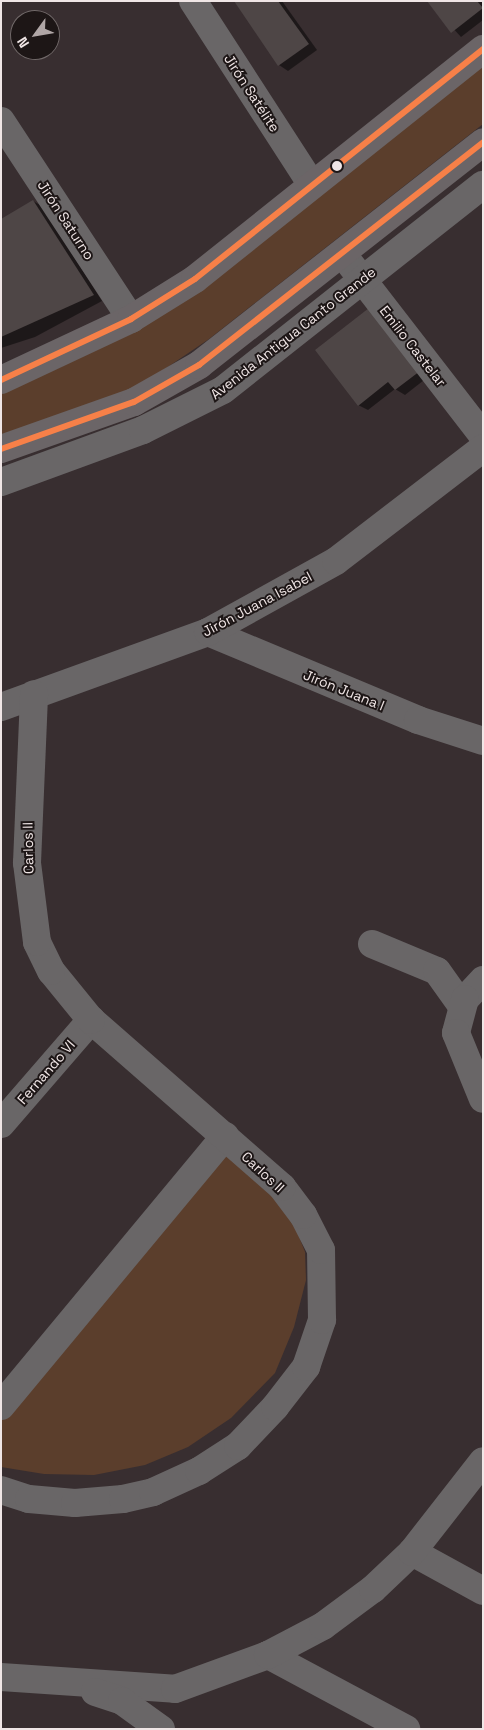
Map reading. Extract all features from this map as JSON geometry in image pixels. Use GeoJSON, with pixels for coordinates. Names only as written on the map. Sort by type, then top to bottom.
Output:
{"type":"FeatureCollection","features":[{"type":"Feature","properties":{"kind":"main road"},"geometry":{"type":"LineString","coordinates":[[1,380],[131,319],[195,279],[483,48]]}},
{"type":"Feature","properties":{"kind":"main road"},"geometry":{"type":"LineString","coordinates":[[1,449],[134,402],[167,385],[343,255],[483,142]]}},
{"type":"Feature","properties":{"kind":"street","name":"Jirón Satélite"},"geometry":{"type":"LineString","coordinates":[[194,2],[312,185]]}},
{"type":"Feature","properties":{"kind":"street","name":"Jirón Saturno"},"geometry":{"type":"LineString","coordinates":[[1,121],[131,319]]}},
{"type":"Feature","properties":{"kind":"street","name":"Avenida Antigua Canto Grande"},"geometry":{"type":"LineString","coordinates":[[1,482],[189,411],[223,390],[483,185]]}},
{"type":"Feature","properties":{"kind":"street","name":"Emilio Castelar"},"geometry":{"type":"LineString","coordinates":[[343,255],[483,436]]}},
{"type":"Feature","properties":{"kind":"street","name":"Jirón Juana Isabel"},"geometry":{"type":"LineString","coordinates":[[1,707],[208,632],[336,561],[483,448]]}},
{"type":"Feature","properties":{"kind":"street","name":"Jirón Juana I"},"geometry":{"type":"LineString","coordinates":[[208,632],[477,734]]}},
{"type":"Feature","properties":{"kind":"street","name":"Carlos II"},"geometry":{"type":"LineString","coordinates":[[1,1490],[29,1499],[75,1503],[153,1492],[199,1471],[238,1446],[306,1367],[322,1320],[321,1250],[304,1215],[282,1187],[91,1020],[51,971],[37,942],[28,864],[34,694]]}},
{"type":"Feature","properties":{"kind":"street"},"geometry":{"type":"LineString","coordinates":[[372,944],[437,972],[462,1006]]}},
{"type":"Feature","properties":{"kind":"street"},"geometry":{"type":"LineString","coordinates":[[483,980],[462,1006],[456,1033],[483,1099]]}},
{"type":"Feature","properties":{"kind":"street","name":"Fernando VI"},"geometry":{"type":"LineString","coordinates":[[1,1124],[91,1020]]}},
{"type":"Feature","properties":{"kind":"street"},"geometry":{"type":"LineString","coordinates":[[1,1406],[225,1136]]}},
{"type":"Feature","properties":{"kind":"street"},"geometry":{"type":"LineString","coordinates":[[75,1684],[92,1680],[143,1689],[175,1689],[268,1655],[323,1626],[373,1589],[412,1552],[483,1461]]}},
{"type":"Feature","properties":{"kind":"street"},"geometry":{"type":"LineString","coordinates":[[412,1552],[483,1591]]}},
{"type":"Feature","properties":{"kind":"street"},"geometry":{"type":"LineString","coordinates":[[268,1655],[393,1725]]}},
{"type":"Feature","properties":{"kind":"street"},"geometry":{"type":"LineString","coordinates":[[1,1677],[75,1684],[122,1701],[161,1729]]}},
{"type":"Feature","properties":{"kind":"shaded area"},"geometry":{"type":"Polygon","coordinates":[[[483,64],[483,124],[209,339],[144,383],[102,403],[1,436],[1,391],[61,367],[483,64]]]}},
{"type":"Feature","properties":{"kind":"shaded area"},"geometry":{"type":"Polygon","coordinates":[[[223,1153],[240,1157],[291,1216],[305,1252],[306,1280],[294,1327],[275,1373],[231,1418],[188,1447],[145,1465],[94,1475],[44,1474],[1,1467],[1,1414],[223,1153]]]}},
{"type":"Feature","properties":{"kind":"building"},"geometry":{"type":"Polygon","coordinates":[[[234,1],[278,1],[309,44],[278,66],[234,1]]]}},
{"type":"Feature","properties":{"kind":"building"},"geometry":{"type":"Polygon","coordinates":[[[427,1],[477,1],[483,8],[451,33],[427,1]]]}},
{"type":"Feature","properties":{"kind":"building"},"geometry":{"type":"Polygon","coordinates":[[[33,200],[94,295],[1,337],[1,219],[33,200]]]}},
{"type":"Feature","properties":{"kind":"building"},"geometry":{"type":"Polygon","coordinates":[[[369,308],[424,368],[395,390],[388,382],[358,406],[315,350],[369,308]]]}},
{"type":"Feature","properties":{"kind":"transit line"},"geometry":{"type":"LineString","coordinates":[[1,380],[131,319],[195,279],[483,49]]}},
{"type":"Feature","properties":{"kind":"transit line"},"geometry":{"type":"LineString","coordinates":[[1,449],[134,402],[199,365],[483,142]]}}]}
